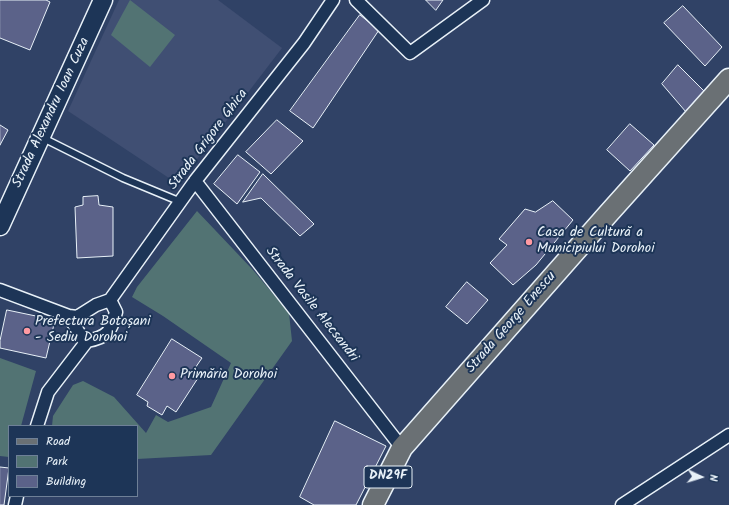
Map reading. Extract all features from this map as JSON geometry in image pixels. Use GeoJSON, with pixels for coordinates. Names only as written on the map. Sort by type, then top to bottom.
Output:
{"type":"FeatureCollection","features":[{"type":"Feature","properties":{"kind":"main road","name":"Strada George Enescu"},"geometry":{"type":"LineString","coordinates":[[373,505],[402,448],[613,208],[729,79]]}},
{"type":"Feature","properties":{"kind":"street","name":"Strada Alexandru Ioan Cuza"},"geometry":{"type":"LineString","coordinates":[[0,226],[103,0]]}},
{"type":"Feature","properties":{"kind":"street","name":"Strada Grigore Ghica"},"geometry":{"type":"LineString","coordinates":[[110,300],[195,181],[304,43],[333,0]]}},
{"type":"Feature","properties":{"kind":"street"},"geometry":{"type":"LineString","coordinates":[[356,0],[410,53],[483,0]]}},
{"type":"Feature","properties":{"kind":"street","name":"Strada Vasile Alecsandri"},"geometry":{"type":"LineString","coordinates":[[195,181],[402,448]]}},
{"type":"Feature","properties":{"kind":"street"},"geometry":{"type":"LineString","coordinates":[[0,290],[70,316],[77,317],[96,305],[110,300],[116,312],[113,326],[102,338],[87,341],[48,392],[37,425]]}},
{"type":"Feature","properties":{"kind":"street"},"geometry":{"type":"LineString","coordinates":[[70,316],[82,338],[87,341]]}},
{"type":"Feature","properties":{"kind":"street"},"geometry":{"type":"LineString","coordinates":[[622,505],[729,435]]}},
{"type":"Feature","properties":{"kind":"lane"},"geometry":{"type":"LineString","coordinates":[[41,137],[123,178],[181,202]]}},
{"type":"Feature","properties":{"kind":"shaded area"},"geometry":{"type":"Polygon","coordinates":[[[119,0],[218,0],[282,48],[178,184],[68,111],[119,0]]]}},
{"type":"Feature","properties":{"kind":"green space"},"geometry":{"type":"Polygon","coordinates":[[[130,0],[175,35],[150,67],[111,35],[130,0]]]}},
{"type":"Feature","properties":{"kind":"green space"},"geometry":{"type":"Polygon","coordinates":[[[197,211],[253,270],[289,313],[292,341],[211,455],[138,459],[138,425],[52,425],[53,416],[73,385],[83,381],[114,397],[146,433],[156,415],[168,422],[211,407],[231,363],[163,316],[132,297],[137,287],[197,211]]]}},
{"type":"Feature","properties":{"kind":"green space"},"geometry":{"type":"Polygon","coordinates":[[[0,358],[36,371],[21,425],[8,425],[8,457],[0,456],[0,358]]]}},
{"type":"Feature","properties":{"kind":"building"},"geometry":{"type":"Polygon","coordinates":[[[0,0],[46,0],[50,2],[30,50],[0,38],[0,0]]]}},
{"type":"Feature","properties":{"kind":"building"},"geometry":{"type":"Polygon","coordinates":[[[426,0],[443,0],[436,10],[426,0]]]}},
{"type":"Feature","properties":{"kind":"building"},"geometry":{"type":"Polygon","coordinates":[[[683,6],[722,47],[705,66],[664,23],[683,6]]]}},
{"type":"Feature","properties":{"kind":"building"},"geometry":{"type":"Polygon","coordinates":[[[360,15],[379,30],[313,128],[290,111],[360,15]]]}},
{"type":"Feature","properties":{"kind":"building"},"geometry":{"type":"Polygon","coordinates":[[[678,65],[704,91],[686,112],[662,84],[678,65]]]}},
{"type":"Feature","properties":{"kind":"building"},"geometry":{"type":"Polygon","coordinates":[[[277,120],[303,141],[271,174],[246,152],[277,120]]]}},
{"type":"Feature","properties":{"kind":"building"},"geometry":{"type":"Polygon","coordinates":[[[630,124],[654,145],[630,171],[607,150],[630,124]]]}},
{"type":"Feature","properties":{"kind":"building"},"geometry":{"type":"Polygon","coordinates":[[[0,125],[8,130],[0,145],[0,125]]]}},
{"type":"Feature","properties":{"kind":"building"},"geometry":{"type":"Polygon","coordinates":[[[238,155],[260,172],[237,204],[214,184],[238,155]]]}},
{"type":"Feature","properties":{"kind":"building"},"geometry":{"type":"Polygon","coordinates":[[[263,174],[314,224],[300,236],[261,198],[243,202],[263,174]]]}},
{"type":"Feature","properties":{"kind":"building"},"geometry":{"type":"Polygon","coordinates":[[[98,196],[99,205],[113,207],[113,256],[77,258],[75,207],[83,205],[83,197],[98,196]]]}},
{"type":"Feature","properties":{"kind":"building","name":"Casa de Cultură a Municipiului Dorohoi"},"geometry":{"type":"Polygon","coordinates":[[[553,201],[573,220],[536,265],[513,285],[490,263],[507,245],[499,239],[525,209],[535,212],[553,201]]]}},
{"type":"Feature","properties":{"kind":"building"},"geometry":{"type":"Polygon","coordinates":[[[467,282],[488,300],[467,324],[446,307],[467,282]]]}},
{"type":"Feature","properties":{"kind":"building","name":"Prefectura Botoșani - Sediu Dorohoi"},"geometry":{"type":"Polygon","coordinates":[[[7,310],[55,320],[46,358],[0,348],[0,341],[7,310]]]}},
{"type":"Feature","properties":{"kind":"building","name":"Primăria Dorohoi"},"geometry":{"type":"Polygon","coordinates":[[[172,339],[202,358],[191,374],[198,378],[176,412],[167,406],[162,415],[147,406],[148,402],[137,395],[172,339]]]}},
{"type":"Feature","properties":{"kind":"building"},"geometry":{"type":"Polygon","coordinates":[[[335,421],[386,446],[356,505],[314,505],[300,497],[335,421]]]}},
{"type":"Feature","properties":{"kind":"building"},"geometry":{"type":"Polygon","coordinates":[[[0,467],[8,468],[8,475],[4,505],[0,505],[0,467]]]}},
{"type":"Feature","properties":{"kind":"place","name":"Casa de Cultură a Municipiului Dorohoi"},"geometry":{"type":"Point","coordinates":[529,242]}},
{"type":"Feature","properties":{"kind":"place","name":"Prefectura Botoșani - Sediu Dorohoi"},"geometry":{"type":"Point","coordinates":[27,331]}},
{"type":"Feature","properties":{"kind":"place","name":"Primăria Dorohoi"},"geometry":{"type":"Point","coordinates":[172,376]}}]}
